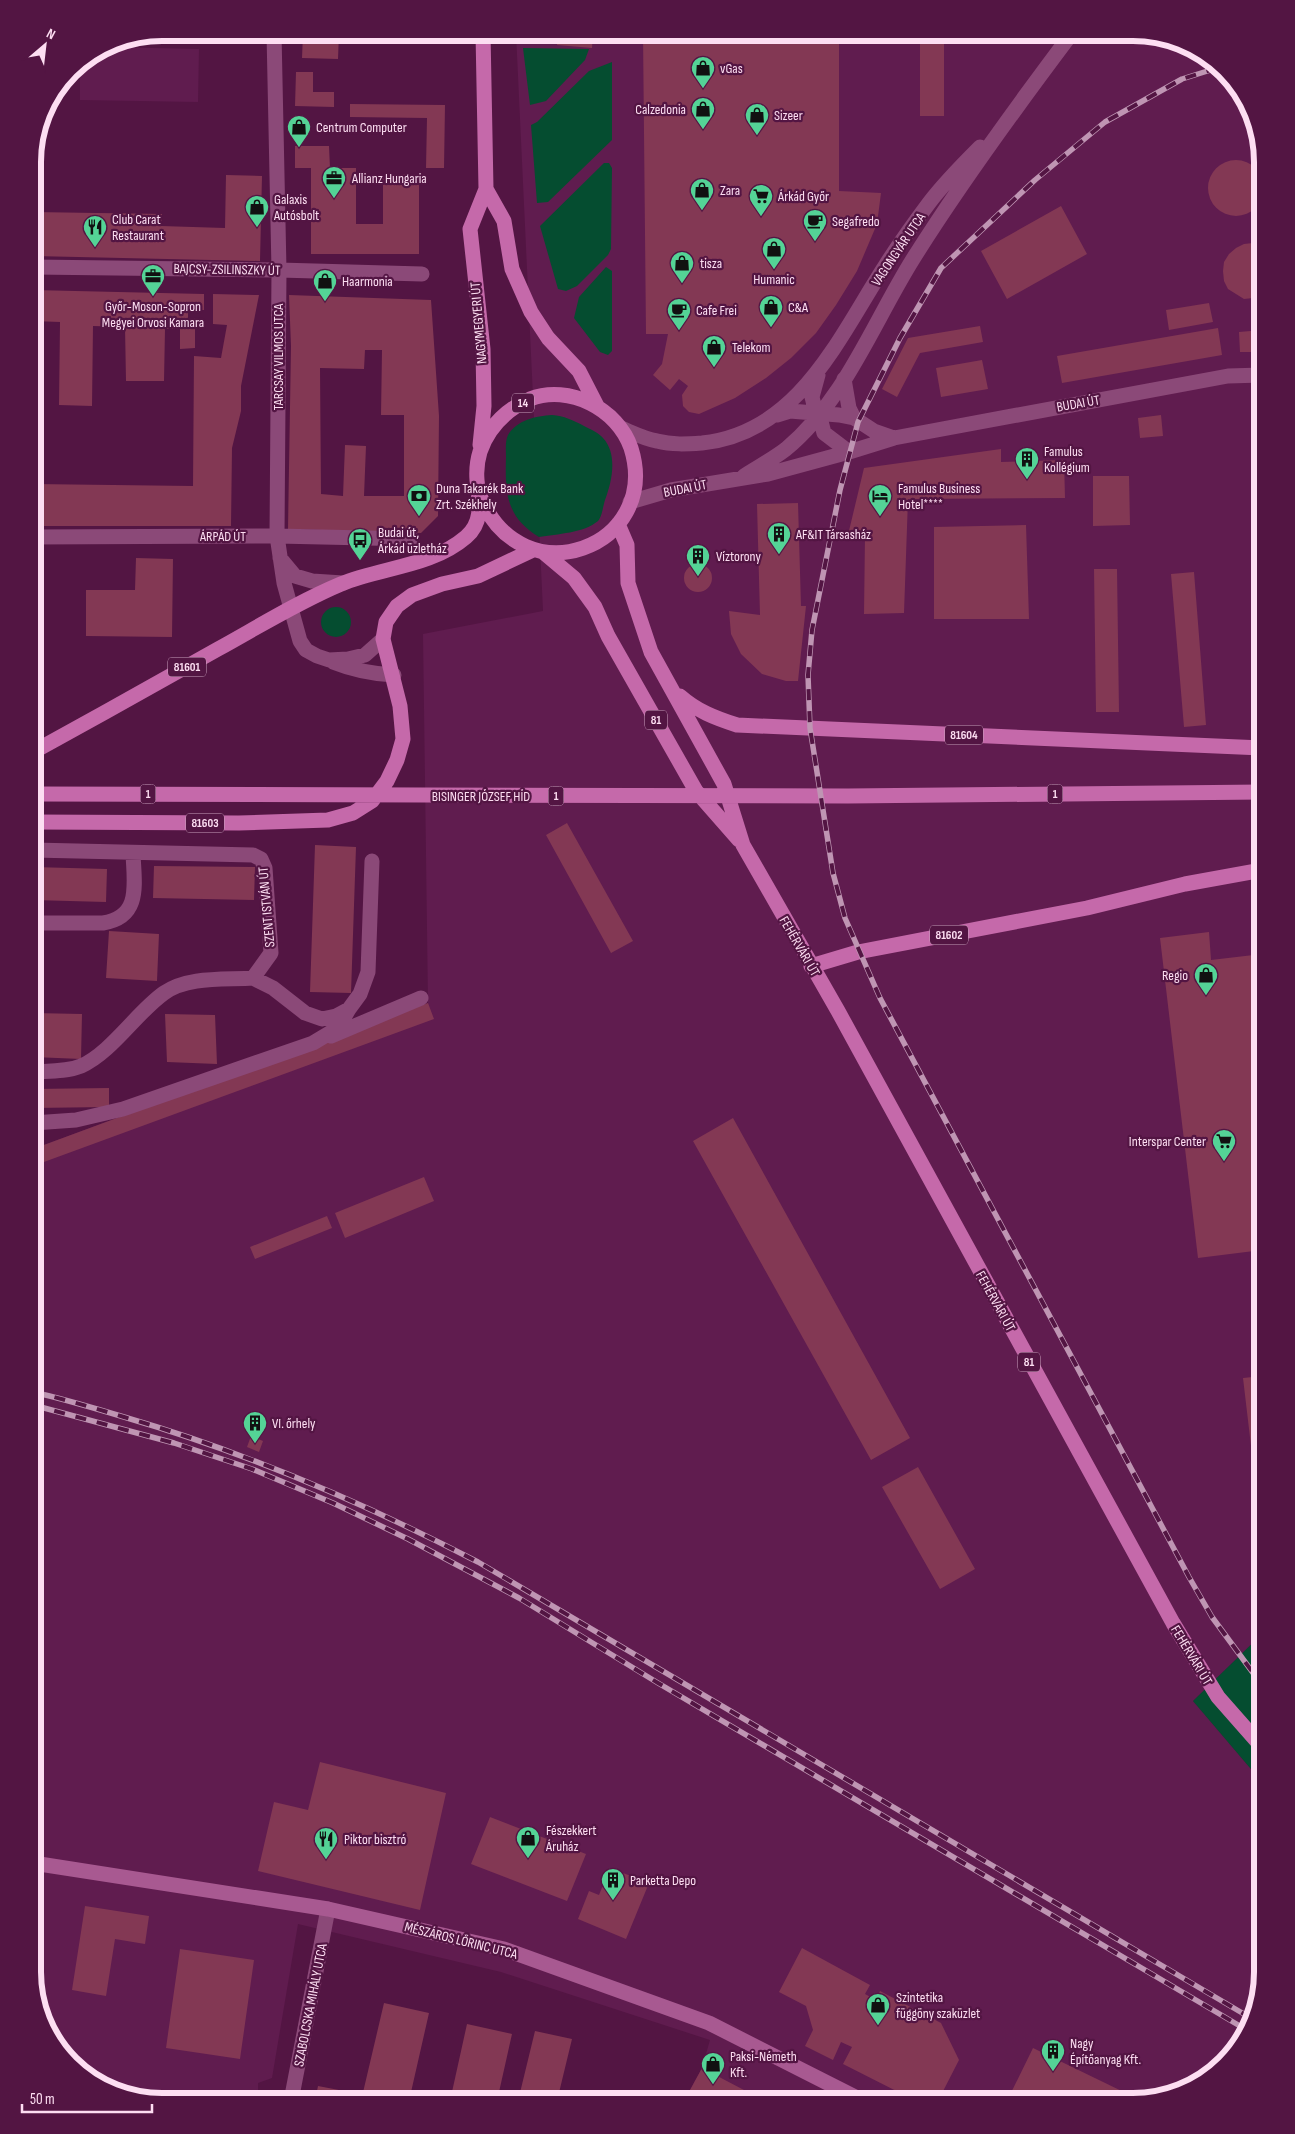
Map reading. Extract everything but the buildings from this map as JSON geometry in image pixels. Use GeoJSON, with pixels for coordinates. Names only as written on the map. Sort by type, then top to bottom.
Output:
{"type":"FeatureCollection","features":[{"type":"Feature","properties":{"kind":"main road","name":"NAGYMEGYERI ÚT"},"geometry":{"type":"LineString","coordinates":[[478,461],[484,406],[483,349],[470,229],[486,188],[483,42]]}},
{"type":"Feature","properties":{"kind":"main road","name":"NAGYMEGYERI ÚT"},"geometry":{"type":"LineString","coordinates":[[486,188],[504,221],[512,270],[531,312],[548,338],[580,371],[597,406]]}},
{"type":"Feature","properties":{"kind":"main road","name":"14"},"geometry":{"type":"LineString","coordinates":[[555,395],[577,398],[597,406],[621,428],[630,446],[635,464],[635,484],[630,502],[618,524],[606,536],[576,551],[560,553],[538,551],[506,535],[494,523],[480,496],[477,478],[478,461],[484,440],[497,421],[513,407],[533,398],[555,395]]}},
{"type":"Feature","properties":{"kind":"main road","name":"81601"},"geometry":{"type":"LineString","coordinates":[[42,747],[290,609],[343,583],[428,559],[455,544],[468,536],[479,518],[480,496]]}},
{"type":"Feature","properties":{"kind":"main road","name":"FEHÉRVÁRI ÚT"},"geometry":{"type":"LineString","coordinates":[[618,524],[627,545],[628,583],[651,652],[724,784],[743,845]]}},
{"type":"Feature","properties":{"kind":"main road"},"geometry":{"type":"LineString","coordinates":[[383,639],[386,622],[397,606],[412,595],[442,584],[478,576],[538,551]]}},
{"type":"Feature","properties":{"kind":"main road","name":"FEHÉRVÁRI ÚT"},"geometry":{"type":"LineString","coordinates":[[538,551],[574,578],[595,607],[608,636],[696,791],[743,845],[838,1011],[1173,1623],[1218,1697],[1254,1739]]}},
{"type":"Feature","properties":{"kind":"main road","name":"81603"},"geometry":{"type":"LineString","coordinates":[[42,822],[239,823],[328,820],[352,813],[372,802],[387,782],[397,760],[403,739],[400,706],[394,675],[383,639]]}},
{"type":"Feature","properties":{"kind":"main road","name":"81604"},"geometry":{"type":"LineString","coordinates":[[674,692],[701,712],[737,725],[1254,748]]}},
{"type":"Feature","properties":{"kind":"main road","name":"BISINGER JÓZSEF HÍD"},"geometry":{"type":"LineString","coordinates":[[42,794],[848,796],[1254,792]]}},
{"type":"Feature","properties":{"kind":"main road","name":"81602"},"geometry":{"type":"LineString","coordinates":[[811,966],[858,952],[1087,908],[1184,884],[1254,871]]}},
{"type":"Feature","properties":{"kind":"street","name":"TARCSAY VILMOS UTCA"},"geometry":{"type":"LineString","coordinates":[[274,42],[279,270],[277,536],[279,556],[290,609],[300,641],[306,650],[352,669],[374,674],[394,675]]}},
{"type":"Feature","properties":{"kind":"street","name":"VAGONGYÁR UTCA"},"geometry":{"type":"LineString","coordinates":[[819,414],[833,398],[913,260],[1013,111],[1065,42]]}},
{"type":"Feature","properties":{"kind":"street","name":"VAGONGYÁR UTCA"},"geometry":{"type":"LineString","coordinates":[[773,416],[795,397],[821,367],[885,266],[929,202],[1013,111]]}},
{"type":"Feature","properties":{"kind":"street","name":"BAJCSY-ZSILINSZKY ÚT"},"geometry":{"type":"LineString","coordinates":[[42,267],[422,274]]}},
{"type":"Feature","properties":{"kind":"street"},"geometry":{"type":"LineString","coordinates":[[821,367],[812,391],[814,405],[819,414],[824,433],[849,452]]}},
{"type":"Feature","properties":{"kind":"street","name":"BUDAI ÚT"},"geometry":{"type":"LineString","coordinates":[[630,502],[662,492],[768,474],[894,438],[1228,376],[1254,375]]}},
{"type":"Feature","properties":{"kind":"street"},"geometry":{"type":"LineString","coordinates":[[844,379],[849,408],[854,418]]}},
{"type":"Feature","properties":{"kind":"street"},"geometry":{"type":"LineString","coordinates":[[621,428],[656,441],[680,444],[715,441],[746,432],[773,416],[790,411],[854,418],[874,431],[894,438]]}},
{"type":"Feature","properties":{"kind":"street","name":"BUDAI ÚT"},"geometry":{"type":"LineString","coordinates":[[741,478],[785,450],[819,414]]}},
{"type":"Feature","properties":{"kind":"street","name":"ÁRPÁD ÚT"},"geometry":{"type":"LineString","coordinates":[[42,537],[277,536],[412,539]]}},
{"type":"Feature","properties":{"kind":"street"},"geometry":{"type":"LineString","coordinates":[[279,556],[295,576],[312,582],[343,583]]}},
{"type":"Feature","properties":{"kind":"street","name":"TARCSAY VILMOS UTCA"},"geometry":{"type":"LineString","coordinates":[[329,660],[348,659],[365,654],[383,639]]}},
{"type":"Feature","properties":{"kind":"street","name":"SZENT ISTVÁN ÚT"},"geometry":{"type":"LineString","coordinates":[[42,850],[253,855],[261,859],[265,868],[271,953],[253,978]]}},
{"type":"Feature","properties":{"kind":"street"},"geometry":{"type":"LineString","coordinates":[[42,923],[114,922],[127,913],[134,896],[133,852]]}},
{"type":"Feature","properties":{"kind":"street"},"geometry":{"type":"LineString","coordinates":[[314,1043],[338,1028],[360,994],[368,972],[372,861]]}},
{"type":"Feature","properties":{"kind":"street"},"geometry":{"type":"LineString","coordinates":[[41,1072],[61,1071],[82,1066],[101,1052],[164,993],[186,982],[253,978],[273,988],[305,1013],[322,1019],[336,1016],[349,1009]]}},
{"type":"Feature","properties":{"kind":"street"},"geometry":{"type":"LineString","coordinates":[[41,1123],[76,1120],[123,1109],[314,1043],[421,998]]}},
{"type":"Feature","properties":{"kind":"street","name":"MÉSZÁROS LŐRINC UTCA"},"geometry":{"type":"LineString","coordinates":[[41,1864],[328,1909],[504,1949],[709,2023],[847,2093]]}},
{"type":"Feature","properties":{"kind":"street","name":"SZABOLCSKA MIHÁLY UTCA"},"geometry":{"type":"LineString","coordinates":[[293,2092],[328,1909]]}},
{"type":"Feature","properties":{"kind":"shaded area"},"geometry":{"type":"Polygon","coordinates":[[[516,42],[1140,42],[1156,44],[1186,54],[1212,71],[1224,83],[1241,109],[1247,124],[1254,162],[1254,1642],[1193,1701],[1254,1773],[1254,1972],[1250,2003],[1238,2032],[1212,2063],[1186,2080],[1156,2090],[1132,2093],[689,2093],[702,2068],[710,2040],[501,1972],[298,1924],[272,2078],[258,2083],[258,2092],[155,2092],[124,2086],[109,2080],[83,2063],[62,2039],[50,2018],[45,2003],[41,1972],[41,1146],[428,1003],[423,634],[543,611],[516,42]]]}},
{"type":"Feature","properties":{"kind":"shaded area"},"geometry":{"type":"Polygon","coordinates":[[[126,47],[199,49],[198,102],[80,100],[80,74],[95,62],[116,50],[126,47]]]}},
{"type":"Feature","properties":{"kind":"green space"},"geometry":{"type":"Polygon","coordinates":[[[523,48],[589,49],[585,60],[546,101],[530,105],[523,48]]]}},
{"type":"Feature","properties":{"kind":"green space"},"geometry":{"type":"Polygon","coordinates":[[[612,62],[612,140],[548,202],[537,203],[531,125],[537,122],[589,71],[612,62]]]}},
{"type":"Feature","properties":{"kind":"green space"},"geometry":{"type":"Polygon","coordinates":[[[604,163],[609,163],[612,168],[611,249],[608,255],[577,286],[566,291],[558,289],[540,226],[604,163]]]}},
{"type":"Feature","properties":{"kind":"green space"},"geometry":{"type":"Polygon","coordinates":[[[606,267],[612,271],[612,351],[608,355],[600,352],[574,318],[579,297],[606,267]]]}},
{"type":"Feature","properties":{"kind":"green space"},"geometry":{"type":"Polygon","coordinates":[[[552,415],[572,420],[601,436],[611,452],[612,468],[610,485],[598,521],[578,531],[539,537],[520,521],[510,503],[506,482],[506,443],[508,435],[522,422],[540,416],[552,415]]]}},
{"type":"Feature","properties":{"kind":"green space"},"geometry":{"type":"Polygon","coordinates":[[[336,607],[347,611],[351,622],[347,633],[336,637],[325,633],[321,622],[325,611],[336,607]]]}},
{"type":"Feature","properties":{"kind":"green space"},"geometry":{"type":"Polygon","coordinates":[[[1254,1642],[1254,1773],[1193,1701],[1254,1642]]]}},
{"type":"Feature","properties":{"kind":"railway"},"geometry":{"type":"LineString","coordinates":[[1211,70],[1182,79],[1105,122],[1035,180],[941,268],[900,338],[858,422],[840,490],[812,630],[808,675],[810,728],[833,873],[845,918],[880,998],[1189,1577],[1212,1617],[1254,1674]]}},
{"type":"Feature","properties":{"kind":"railway"},"geometry":{"type":"LineString","coordinates":[[41,1394],[170,1431],[260,1463],[349,1500],[478,1562],[1246,2015]]}},
{"type":"Feature","properties":{"kind":"railway"},"geometry":{"type":"LineString","coordinates":[[41,1407],[174,1443],[252,1469],[333,1503],[408,1539],[519,1598],[658,1683],[1241,2026]]}},
{"type":"Feature","properties":{"kind":"place","name":"vGas"},"geometry":{"type":"Point","coordinates":[703,89]}},
{"type":"Feature","properties":{"kind":"place","name":"Calzedonia"},"geometry":{"type":"Point","coordinates":[703,130]}},
{"type":"Feature","properties":{"kind":"place","name":"Sizeer"},"geometry":{"type":"Point","coordinates":[757,136]}},
{"type":"Feature","properties":{"kind":"place","name":"Centrum Computer"},"geometry":{"type":"Point","coordinates":[299,148]}},
{"type":"Feature","properties":{"kind":"place","name":"Allianz Hungaria"},"geometry":{"type":"Point","coordinates":[334,199]}},
{"type":"Feature","properties":{"kind":"place","name":"Zara"},"geometry":{"type":"Point","coordinates":[702,211]}},
{"type":"Feature","properties":{"kind":"place","name":"Árkád Győr"},"geometry":{"type":"Point","coordinates":[761,217]}},
{"type":"Feature","properties":{"kind":"place","name":"Galaxis Autósbolt"},"geometry":{"type":"Point","coordinates":[257,228]}},
{"type":"Feature","properties":{"kind":"place","name":"Segafredo"},"geometry":{"type":"Point","coordinates":[815,242]}},
{"type":"Feature","properties":{"kind":"place","name":"Club Carat Restaurant"},"geometry":{"type":"Point","coordinates":[95,248]}},
{"type":"Feature","properties":{"kind":"place","name":"Humanic"},"geometry":{"type":"Point","coordinates":[774,270]}},
{"type":"Feature","properties":{"kind":"place","name":"tisza"},"geometry":{"type":"Point","coordinates":[682,284]}},
{"type":"Feature","properties":{"kind":"place","name":"Győr-Moson-Sopron Megyei Orvosi Kamara"},"geometry":{"type":"Point","coordinates":[153,297]}},
{"type":"Feature","properties":{"kind":"place","name":"Haarmonia"},"geometry":{"type":"Point","coordinates":[325,302]}},
{"type":"Feature","properties":{"kind":"place","name":"C&A"},"geometry":{"type":"Point","coordinates":[771,328]}},
{"type":"Feature","properties":{"kind":"place","name":"Cafe Frei"},"geometry":{"type":"Point","coordinates":[679,331]}},
{"type":"Feature","properties":{"kind":"place","name":"Telekom"},"geometry":{"type":"Point","coordinates":[714,368]}},
{"type":"Feature","properties":{"kind":"place","name":"Famulus Kollégium"},"geometry":{"type":"Point","coordinates":[1027,480]}},
{"type":"Feature","properties":{"kind":"place","name":"Duna Takarék Bank Zrt. Székhely"},"geometry":{"type":"Point","coordinates":[419,517]}},
{"type":"Feature","properties":{"kind":"place","name":"Famulus Business Hotel****"},"geometry":{"type":"Point","coordinates":[880,517]}},
{"type":"Feature","properties":{"kind":"place","name":"AF&IT Társasház"},"geometry":{"type":"Point","coordinates":[779,555]}},
{"type":"Feature","properties":{"kind":"place","name":"Budai út, Árkád üzletház"},"geometry":{"type":"Point","coordinates":[360,561]}},
{"type":"Feature","properties":{"kind":"place","name":"Víztorony"},"geometry":{"type":"Point","coordinates":[698,577]}},
{"type":"Feature","properties":{"kind":"place","name":"Regio"},"geometry":{"type":"Point","coordinates":[1206,996]}},
{"type":"Feature","properties":{"kind":"place","name":"Interspar Center"},"geometry":{"type":"Point","coordinates":[1224,1162]}},
{"type":"Feature","properties":{"kind":"place","name":"VI. őrhely"},"geometry":{"type":"Point","coordinates":[255,1444]}},
{"type":"Feature","properties":{"kind":"place","name":"Fészekkert Áruház"},"geometry":{"type":"Point","coordinates":[528,1859]}},
{"type":"Feature","properties":{"kind":"place","name":"Piktor bisztró"},"geometry":{"type":"Point","coordinates":[326,1860]}},
{"type":"Feature","properties":{"kind":"place","name":"Parketta Depo"},"geometry":{"type":"Point","coordinates":[613,1901]}},
{"type":"Feature","properties":{"kind":"place","name":"Szintetika függöny szaküzlet"},"geometry":{"type":"Point","coordinates":[878,2026]}},
{"type":"Feature","properties":{"kind":"place","name":"Nagy Építőanyag Kft."},"geometry":{"type":"Point","coordinates":[1053,2072]}},
{"type":"Feature","properties":{"kind":"place","name":"Paksi-Németh Kft."},"geometry":{"type":"Point","coordinates":[713,2085]}}]}
